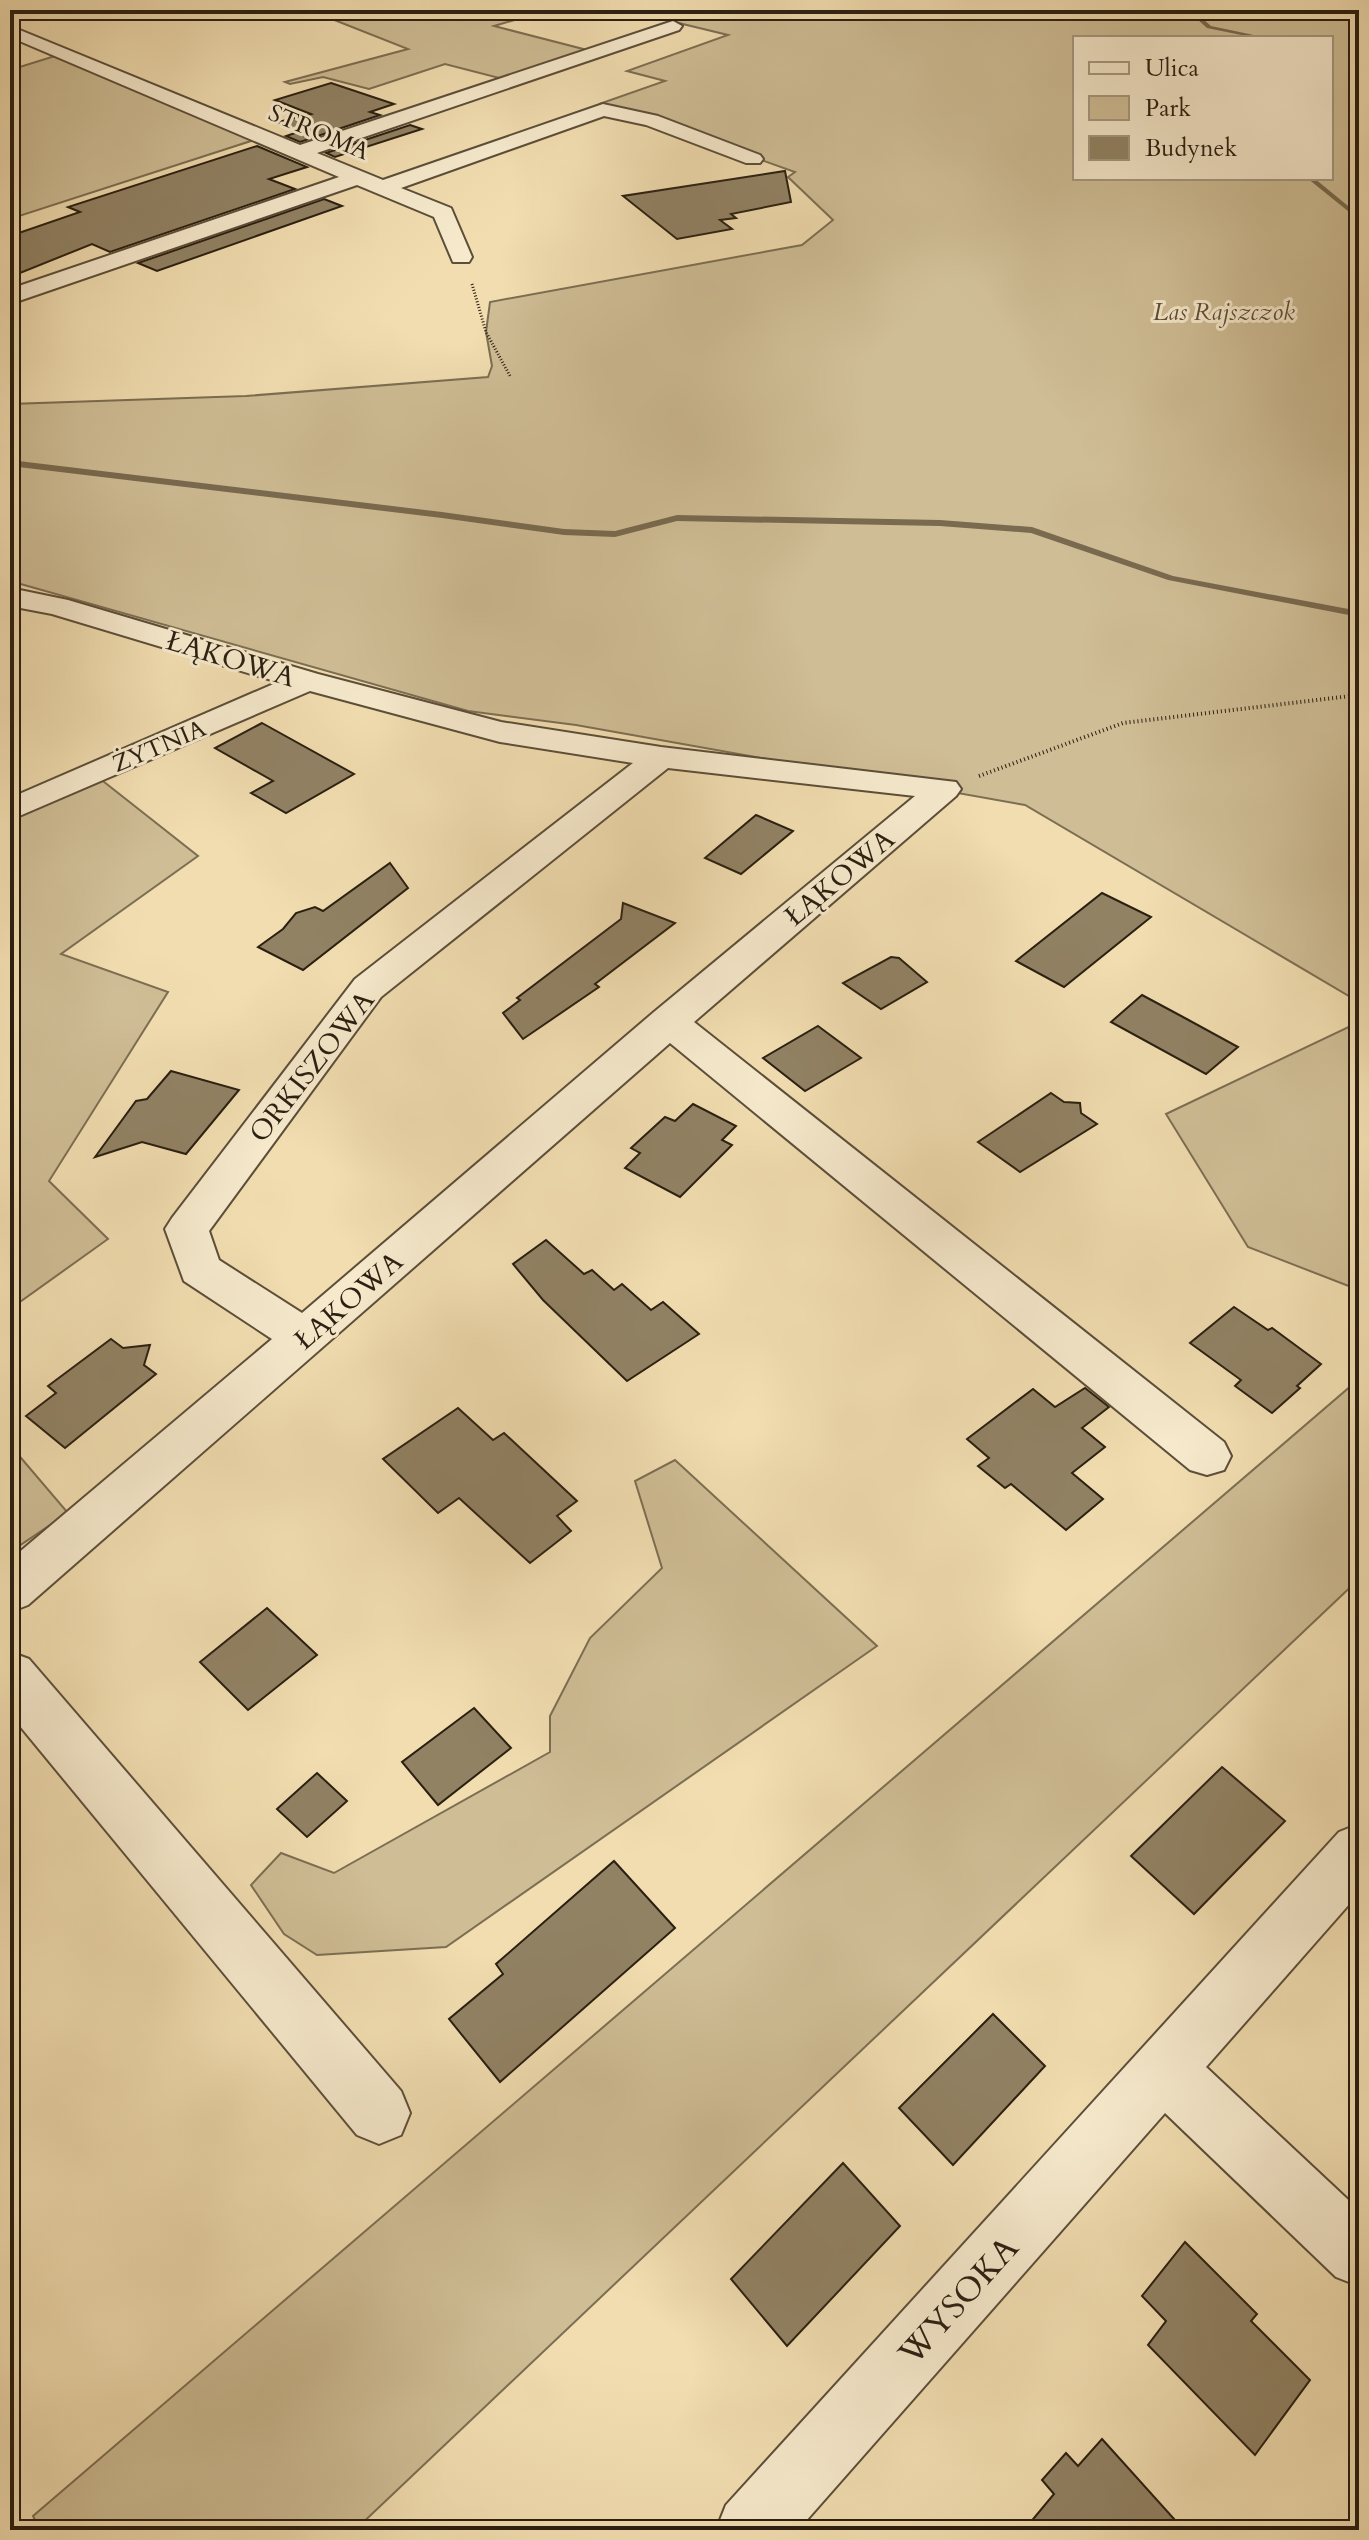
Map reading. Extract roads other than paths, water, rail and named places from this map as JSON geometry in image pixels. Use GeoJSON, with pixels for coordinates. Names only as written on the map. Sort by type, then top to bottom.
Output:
{"type":"FeatureCollection","features":[{"type":"Feature","properties":{"kind":"street"},"geometry":{"type":"LineString","coordinates":[[300,152],[673,26]]}},
{"type":"Feature","properties":{"kind":"street","name":"STROMA"},"geometry":{"type":"LineString","coordinates":[[10,31],[443,213],[461,257]]}},
{"type":"Feature","properties":{"kind":"street"},"geometry":{"type":"LineString","coordinates":[[383,187],[603,110],[651,120],[753,159]]}},
{"type":"Feature","properties":{"kind":"street"},"geometry":{"type":"LineString","coordinates":[[10,297],[359,177]]}},
{"type":"Feature","properties":{"kind":"street","name":"ŁĄKOWA"},"geometry":{"type":"LineString","coordinates":[[10,597],[57,606],[307,681],[500,732],[661,757],[944,789],[668,1021],[306,1338],[10,1590]]}},
{"type":"Feature","properties":{"kind":"street","name":"ŻYTNIA"},"geometry":{"type":"LineString","coordinates":[[10,810],[307,681]]}},
{"type":"Feature","properties":{"kind":"street","name":"ORKISZOWA"},"geometry":{"type":"LineString","coordinates":[[306,1338],[200,1269],[187,1229],[368,988],[661,757]]}},
{"type":"Feature","properties":{"kind":"street"},"geometry":{"type":"LineString","coordinates":[[668,1021],[1207,1456]]}},
{"type":"Feature","properties":{"kind":"street"},"geometry":{"type":"LineString","coordinates":[[10,1675],[379,2113]]}},
{"type":"Feature","properties":{"kind":"street","name":"WYSOKA"},"geometry":{"type":"LineString","coordinates":[[751,2530],[1359,1851]]}},
{"type":"Feature","properties":{"kind":"street"},"geometry":{"type":"LineString","coordinates":[[1164,2069],[1359,2254]]}},
{"type":"Feature","properties":{"kind":"waterway"},"geometry":{"type":"LineString","coordinates":[[1190,10],[1209,27],[1255,36]]}},
{"type":"Feature","properties":{"kind":"waterway"},"geometry":{"type":"LineString","coordinates":[[1312,180],[1359,218]]}},
{"type":"Feature","properties":{"kind":"waterway"},"geometry":{"type":"LineString","coordinates":[[10,463],[564,532],[615,534],[677,518],[940,523],[1032,530],[1171,578],[1359,614]]}},
{"type":"Feature","properties":{"kind":"park label","name":"Las Rajszczok"},"geometry":{"type":"Point","coordinates":[1224,312]}}]}
